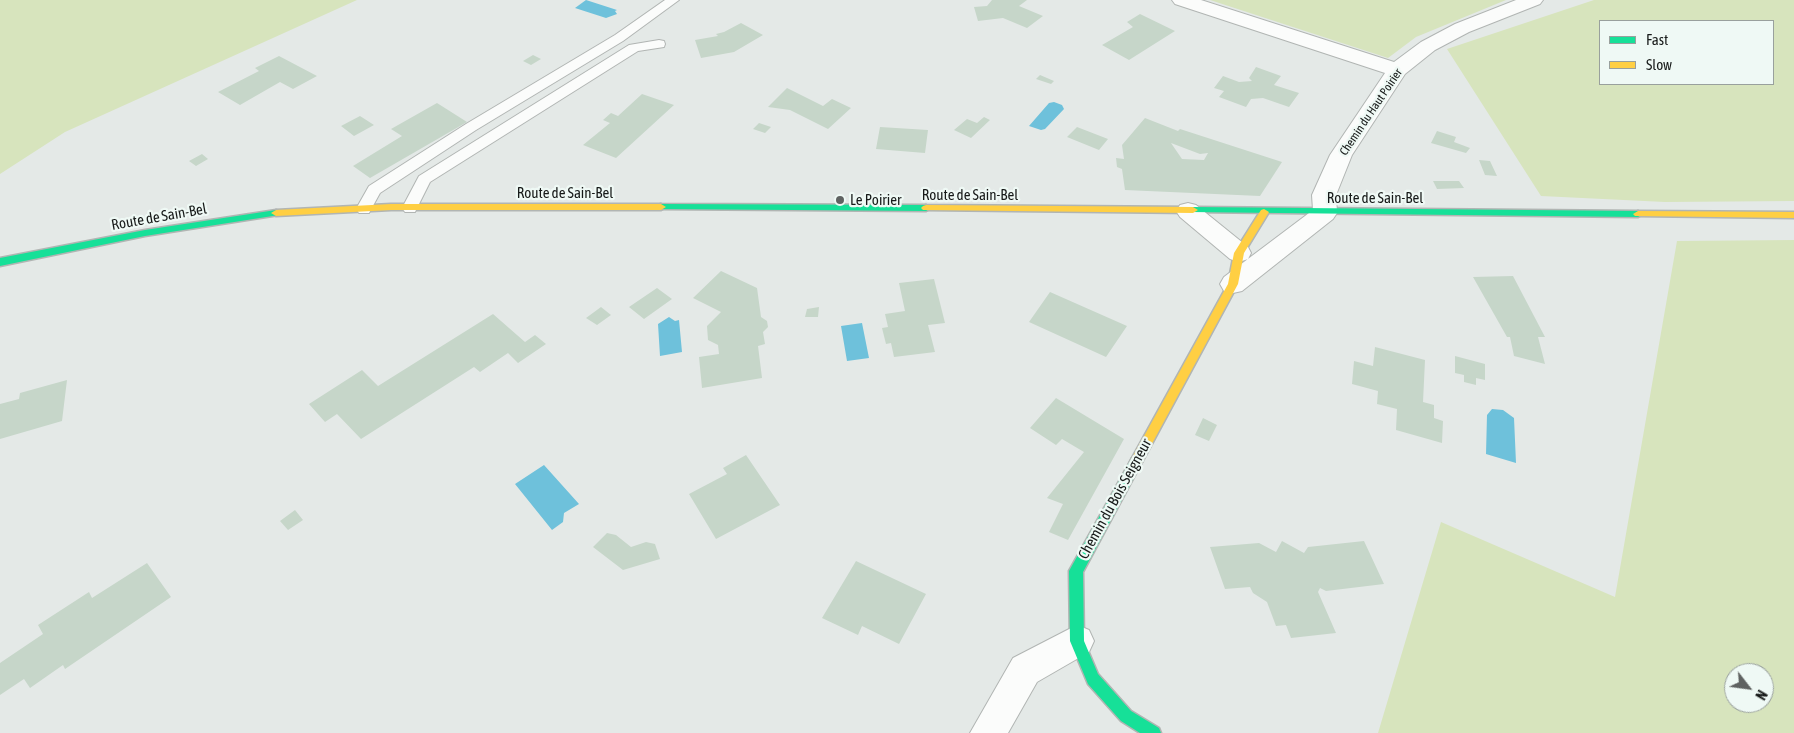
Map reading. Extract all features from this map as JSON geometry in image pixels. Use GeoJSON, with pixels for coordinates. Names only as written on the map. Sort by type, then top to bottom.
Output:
{"type":"FeatureCollection","features":[{"type":"Feature","properties":{"kind":"main road","name":"Route de Sain-Bel"},"geometry":{"type":"LineString","coordinates":[[0,262],[146,233],[269,214],[364,209],[1794,215]]}},
{"type":"Feature","properties":{"kind":"main road","name":"Chemin du Bois Seigneur"},"geometry":{"type":"LineString","coordinates":[[1154,733],[1126,716],[1093,679],[1077,641],[1076,570],[1233,284],[1239,253],[1264,212]]}},
{"type":"Feature","properties":{"kind":"street"},"geometry":{"type":"LineString","coordinates":[[1182,0],[1397,70]]}},
{"type":"Feature","properties":{"kind":"street","name":"Chemin du Haut Poirier"},"geometry":{"type":"LineString","coordinates":[[1325,212],[1324,195],[1342,155],[1397,70],[1428,46],[1462,28],[1534,0]]}},
{"type":"Feature","properties":{"kind":"street"},"geometry":{"type":"LineString","coordinates":[[1188,211],[1239,253]]}},
{"type":"Feature","properties":{"kind":"street","name":"Chemin du Bois Seigneur"},"geometry":{"type":"LineString","coordinates":[[1233,284],[1325,212]]}},
{"type":"Feature","properties":{"kind":"street"},"geometry":{"type":"LineString","coordinates":[[988,733],[1025,670],[1077,641]]}},
{"type":"Feature","properties":{"kind":"lane"},"geometry":{"type":"LineString","coordinates":[[364,209],[374,190],[471,127],[619,38],[673,0]]}},
{"type":"Feature","properties":{"kind":"lane"},"geometry":{"type":"LineString","coordinates":[[410,208],[424,180],[634,48],[659,44]]}},
{"type":"Feature","properties":{"kind":"green space"},"geometry":{"type":"Polygon","coordinates":[[[0,0],[357,0],[65,132],[0,174],[0,0]]]}},
{"type":"Feature","properties":{"kind":"green space"},"geometry":{"type":"Polygon","coordinates":[[[1210,0],[1506,0],[1416,37],[1388,58],[1210,0]]]}},
{"type":"Feature","properties":{"kind":"green space"},"geometry":{"type":"Polygon","coordinates":[[[1594,0],[1794,0],[1794,201],[1665,202],[1541,196],[1447,49],[1594,0]]]}},
{"type":"Feature","properties":{"kind":"green space"},"geometry":{"type":"Polygon","coordinates":[[[1794,240],[1794,733],[1378,733],[1441,522],[1615,597],[1677,241],[1794,240]]]}},
{"type":"Feature","properties":{"kind":"water"},"geometry":{"type":"Polygon","coordinates":[[[586,0],[617,10],[615,11],[617,14],[606,18],[575,8],[586,0]]]}},
{"type":"Feature","properties":{"kind":"water"},"geometry":{"type":"Polygon","coordinates":[[[1054,102],[1062,105],[1064,109],[1045,129],[1041,130],[1029,126],[1049,103],[1054,102]]]}},
{"type":"Feature","properties":{"kind":"water"},"geometry":{"type":"Polygon","coordinates":[[[669,317],[675,321],[679,320],[682,352],[660,356],[658,324],[669,317]]]}},
{"type":"Feature","properties":{"kind":"water"},"geometry":{"type":"Polygon","coordinates":[[[862,323],[869,358],[847,361],[841,326],[862,323]]]}},
{"type":"Feature","properties":{"kind":"water"},"geometry":{"type":"Polygon","coordinates":[[[1492,409],[1503,410],[1514,418],[1516,463],[1486,454],[1487,415],[1492,409]]]}},
{"type":"Feature","properties":{"kind":"water"},"geometry":{"type":"Polygon","coordinates":[[[544,465],[579,504],[564,513],[563,522],[552,530],[515,484],[544,465]]]}},
{"type":"Feature","properties":{"kind":"building"},"geometry":{"type":"Polygon","coordinates":[[[992,0],[1027,0],[1019,6],[1043,16],[1027,28],[1003,18],[978,21],[974,7],[987,6],[992,0]]]}},
{"type":"Feature","properties":{"kind":"building"},"geometry":{"type":"Polygon","coordinates":[[[1140,14],[1175,31],[1129,60],[1102,45],[1133,27],[1127,22],[1140,14]]]}},
{"type":"Feature","properties":{"kind":"building"},"geometry":{"type":"Polygon","coordinates":[[[741,23],[763,35],[734,52],[701,58],[695,40],[718,36],[716,34],[741,23]]]}},
{"type":"Feature","properties":{"kind":"building"},"geometry":{"type":"Polygon","coordinates":[[[533,55],[541,59],[531,65],[523,61],[533,55]]]}},
{"type":"Feature","properties":{"kind":"building"},"geometry":{"type":"Polygon","coordinates":[[[279,56],[317,76],[293,89],[280,82],[240,105],[218,92],[259,71],[255,68],[279,56]]]}},
{"type":"Feature","properties":{"kind":"building"},"geometry":{"type":"Polygon","coordinates":[[[1256,67],[1281,76],[1274,85],[1299,93],[1289,107],[1263,98],[1251,99],[1246,107],[1219,97],[1224,91],[1214,88],[1223,76],[1239,82],[1252,81],[1249,78],[1256,67]]]}},
{"type":"Feature","properties":{"kind":"building"},"geometry":{"type":"Polygon","coordinates":[[[1040,75],[1054,81],[1051,84],[1036,79],[1040,75]]]}},
{"type":"Feature","properties":{"kind":"building"},"geometry":{"type":"Polygon","coordinates":[[[787,88],[823,106],[832,99],[851,108],[828,129],[790,110],[768,107],[787,88]]]}},
{"type":"Feature","properties":{"kind":"building"},"geometry":{"type":"Polygon","coordinates":[[[642,94],[674,105],[616,158],[583,145],[610,123],[603,120],[611,113],[618,116],[642,94]]]}},
{"type":"Feature","properties":{"kind":"building"},"geometry":{"type":"Polygon","coordinates":[[[437,103],[467,122],[370,178],[353,166],[402,136],[391,129],[437,103]]]}},
{"type":"Feature","properties":{"kind":"building"},"geometry":{"type":"Polygon","coordinates":[[[360,116],[374,125],[354,136],[341,126],[360,116]]]}},
{"type":"Feature","properties":{"kind":"building"},"geometry":{"type":"Polygon","coordinates":[[[984,117],[990,120],[971,138],[954,130],[967,119],[977,123],[984,117]]]}},
{"type":"Feature","properties":{"kind":"building"},"geometry":{"type":"Polygon","coordinates":[[[1145,118],[1178,131],[1180,129],[1282,162],[1260,196],[1125,190],[1122,169],[1117,167],[1116,158],[1124,159],[1122,145],[1145,118]],[[1171,143],[1182,159],[1204,160],[1208,153],[1200,154],[1171,143]]]}},
{"type":"Feature","properties":{"kind":"building"},"geometry":{"type":"Polygon","coordinates":[[[759,123],[771,127],[765,133],[753,129],[759,123]]]}},
{"type":"Feature","properties":{"kind":"building"},"geometry":{"type":"Polygon","coordinates":[[[880,127],[928,130],[925,153],[876,149],[880,127]]]}},
{"type":"Feature","properties":{"kind":"building"},"geometry":{"type":"Polygon","coordinates":[[[1077,127],[1108,139],[1099,150],[1067,137],[1077,127]]]}},
{"type":"Feature","properties":{"kind":"building"},"geometry":{"type":"Polygon","coordinates":[[[1437,131],[1456,137],[1454,142],[1470,148],[1466,153],[1431,143],[1437,131]]]}},
{"type":"Feature","properties":{"kind":"building"},"geometry":{"type":"Polygon","coordinates":[[[202,154],[208,159],[196,166],[189,161],[202,154]]]}},
{"type":"Feature","properties":{"kind":"building"},"geometry":{"type":"Polygon","coordinates":[[[1479,160],[1490,161],[1497,176],[1485,175],[1479,160]]]}},
{"type":"Feature","properties":{"kind":"building"},"geometry":{"type":"Polygon","coordinates":[[[1433,181],[1459,181],[1464,188],[1437,189],[1433,181]]]}},
{"type":"Feature","properties":{"kind":"building"},"geometry":{"type":"Polygon","coordinates":[[[721,271],[757,288],[761,317],[767,321],[768,327],[763,332],[765,344],[758,346],[762,378],[702,388],[699,357],[719,354],[718,345],[708,340],[707,326],[721,312],[693,298],[721,271]]]}},
{"type":"Feature","properties":{"kind":"building"},"geometry":{"type":"Polygon","coordinates":[[[1513,276],[1545,337],[1538,337],[1545,364],[1514,356],[1510,337],[1507,337],[1473,277],[1513,276]]]}},
{"type":"Feature","properties":{"kind":"building"},"geometry":{"type":"Polygon","coordinates":[[[934,279],[945,323],[928,325],[935,352],[894,357],[891,343],[886,344],[882,328],[888,327],[885,314],[905,311],[899,283],[934,279]]]}},
{"type":"Feature","properties":{"kind":"building"},"geometry":{"type":"Polygon","coordinates":[[[657,288],[672,299],[644,319],[629,307],[657,288]]]}},
{"type":"Feature","properties":{"kind":"building"},"geometry":{"type":"Polygon","coordinates":[[[1050,292],[1127,326],[1106,357],[1029,322],[1050,292]]]}},
{"type":"Feature","properties":{"kind":"building"},"geometry":{"type":"Polygon","coordinates":[[[601,307],[611,315],[597,325],[586,318],[601,307]]]}},
{"type":"Feature","properties":{"kind":"building"},"geometry":{"type":"Polygon","coordinates":[[[819,307],[818,317],[805,317],[807,309],[819,307]]]}},
{"type":"Feature","properties":{"kind":"building"},"geometry":{"type":"Polygon","coordinates":[[[493,314],[525,342],[535,335],[546,344],[518,363],[508,353],[480,372],[474,367],[361,439],[337,414],[325,422],[309,404],[362,370],[378,386],[493,314]]]}},
{"type":"Feature","properties":{"kind":"building"},"geometry":{"type":"Polygon","coordinates":[[[1375,347],[1425,360],[1423,402],[1434,405],[1434,418],[1443,421],[1442,443],[1396,430],[1397,409],[1377,404],[1378,391],[1352,384],[1354,361],[1373,366],[1375,347]]]}},
{"type":"Feature","properties":{"kind":"building"},"geometry":{"type":"Polygon","coordinates":[[[1455,356],[1485,364],[1485,380],[1476,378],[1476,385],[1464,382],[1464,375],[1455,373],[1455,356]]]}},
{"type":"Feature","properties":{"kind":"building"},"geometry":{"type":"Polygon","coordinates":[[[67,380],[62,421],[0,439],[0,404],[19,399],[20,393],[67,380]]]}},
{"type":"Feature","properties":{"kind":"building"},"geometry":{"type":"Polygon","coordinates":[[[1056,398],[1124,439],[1068,540],[1049,532],[1063,504],[1047,498],[1084,452],[1062,439],[1056,445],[1030,428],[1056,398]]]}},
{"type":"Feature","properties":{"kind":"building"},"geometry":{"type":"Polygon","coordinates":[[[1203,418],[1217,425],[1209,441],[1195,435],[1203,418]]]}},
{"type":"Feature","properties":{"kind":"building"},"geometry":{"type":"Polygon","coordinates":[[[746,455],[780,505],[716,539],[689,494],[727,474],[723,468],[746,455]]]}},
{"type":"Feature","properties":{"kind":"building"},"geometry":{"type":"Polygon","coordinates":[[[295,510],[303,520],[288,530],[280,521],[295,510]]]}},
{"type":"Feature","properties":{"kind":"building"},"geometry":{"type":"Polygon","coordinates":[[[607,533],[616,535],[631,547],[646,542],[655,544],[660,559],[623,570],[593,547],[607,533]]]}},
{"type":"Feature","properties":{"kind":"building"},"geometry":{"type":"Polygon","coordinates":[[[1282,541],[1304,553],[1308,547],[1364,541],[1384,584],[1326,591],[1320,588],[1318,592],[1336,633],[1291,638],[1286,625],[1276,626],[1267,602],[1253,593],[1250,587],[1225,589],[1210,547],[1259,543],[1276,552],[1282,541]]]}},
{"type":"Feature","properties":{"kind":"building"},"geometry":{"type":"Polygon","coordinates":[[[856,561],[926,594],[899,644],[862,626],[858,635],[822,618],[856,561]]]}},
{"type":"Feature","properties":{"kind":"building"},"geometry":{"type":"Polygon","coordinates":[[[147,563],[171,597],[65,669],[63,665],[30,688],[24,679],[0,695],[0,663],[43,634],[38,625],[89,592],[92,598],[147,563]]]}},
{"type":"Feature","properties":{"kind":"traffic: fast"},"geometry":{"type":"LineString","coordinates":[[661,207],[926,208]]}},
{"type":"Feature","properties":{"kind":"traffic: fast"},"geometry":{"type":"LineString","coordinates":[[1193,210],[1638,214]]}},
{"type":"Feature","properties":{"kind":"traffic: fast"},"geometry":{"type":"LineString","coordinates":[[0,262],[145,233],[276,213]]}},
{"type":"Feature","properties":{"kind":"traffic: fast"},"geometry":{"type":"LineString","coordinates":[[1136,462],[1076,571],[1077,641],[1093,679],[1126,716],[1154,733]]}},
{"type":"Feature","properties":{"kind":"traffic: slow"},"geometry":{"type":"LineString","coordinates":[[276,213],[391,207],[661,207]]}},
{"type":"Feature","properties":{"kind":"traffic: slow"},"geometry":{"type":"LineString","coordinates":[[926,208],[1193,210]]}},
{"type":"Feature","properties":{"kind":"traffic: slow"},"geometry":{"type":"LineString","coordinates":[[1136,462],[1233,284],[1239,253],[1264,212]]}},
{"type":"Feature","properties":{"kind":"traffic: slow"},"geometry":{"type":"LineString","coordinates":[[1638,214],[1794,215]]}},
{"type":"Feature","properties":{"kind":"place","name":"Le Poirier"},"geometry":{"type":"Point","coordinates":[840,200]}}]}
